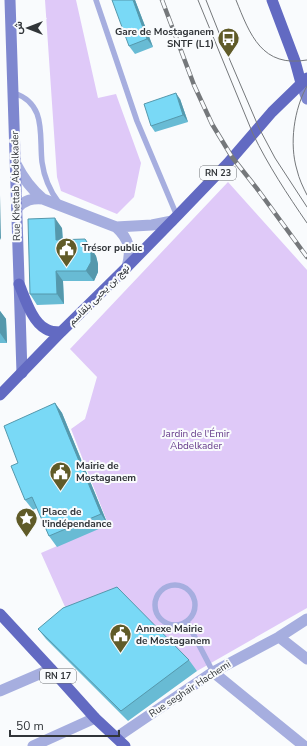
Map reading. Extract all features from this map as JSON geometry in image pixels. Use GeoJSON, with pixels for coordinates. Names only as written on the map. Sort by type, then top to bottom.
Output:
{"type":"FeatureCollection","features":[{"type":"Feature","properties":{"kind":"main road","name":"Rue Khettab Abdelkader"},"geometry":{"type":"LineString","coordinates":[[10,0],[22,373]]}},
{"type":"Feature","properties":{"kind":"main road"},"geometry":{"type":"LineString","coordinates":[[272,0],[304,81],[307,99]]}},
{"type":"Feature","properties":{"kind":"main road","name":"نهج بن يحيى بلقاسم"},"geometry":{"type":"LineString","coordinates":[[22,373],[175,218],[228,163],[272,112],[304,81]]}},
{"type":"Feature","properties":{"kind":"main road"},"geometry":{"type":"LineString","coordinates":[[19,284],[33,316],[39,324],[46,330],[61,332]]}},
{"type":"Feature","properties":{"kind":"main road","name":"RN 23"},"geometry":{"type":"LineString","coordinates":[[0,395],[22,373]]}},
{"type":"Feature","properties":{"kind":"main road","name":"RN 17"},"geometry":{"type":"LineString","coordinates":[[0,614],[51,668],[95,718],[122,743]]}},
{"type":"Feature","properties":{"kind":"street"},"geometry":{"type":"LineString","coordinates":[[16,164],[24,180],[43,199],[116,227],[152,225],[175,218]]}},
{"type":"Feature","properties":{"kind":"street"},"geometry":{"type":"LineString","coordinates":[[17,208],[21,204],[32,199],[43,199]]}},
{"type":"Feature","properties":{"kind":"street"},"geometry":{"type":"LineString","coordinates":[[116,227],[127,241],[129,250],[127,267]]}},
{"type":"Feature","properties":{"kind":"street","name":"Rue seghair Hachemi"},"geometry":{"type":"LineString","coordinates":[[122,743],[213,672],[279,637],[307,619]]}},
{"type":"Feature","properties":{"kind":"street"},"geometry":{"type":"LineString","coordinates":[[279,637],[307,659]]}},
{"type":"Feature","properties":{"kind":"street"},"geometry":{"type":"LineString","coordinates":[[0,690],[51,668]]}},
{"type":"Feature","properties":{"kind":"street"},"geometry":{"type":"LineString","coordinates":[[213,672],[304,746]]}},
{"type":"Feature","properties":{"kind":"street"},"geometry":{"type":"LineString","coordinates":[[33,746],[95,718]]}},
{"type":"Feature","properties":{"kind":"lane"},"geometry":{"type":"LineString","coordinates":[[96,0],[137,121],[175,218]]}},
{"type":"Feature","properties":{"kind":"lane"},"geometry":{"type":"LineString","coordinates":[[14,93],[21,95],[27,100],[37,113],[40,125],[42,162],[45,174],[54,196],[61,206]]}},
{"type":"Feature","properties":{"kind":"lane"},"geometry":{"type":"LineString","coordinates":[[170,585],[183,586],[192,594],[196,606],[191,618],[186,622],[181,625],[174,626],[163,621],[158,616],[155,604],[156,598],[164,588],[170,585]]}},
{"type":"Feature","properties":{"kind":"lane"},"geometry":{"type":"LineString","coordinates":[[186,622],[213,672]]}},
{"type":"Feature","properties":{"kind":"green space"},"geometry":{"type":"Polygon","coordinates":[[[45,0],[76,0],[98,98],[116,94],[141,163],[134,197],[117,214],[61,191],[57,177],[45,0]]]}},
{"type":"Feature","properties":{"kind":"green space","name":"Jardin de l'Émir Abdelkader"},"geometry":{"type":"Polygon","coordinates":[[[228,182],[307,270],[307,608],[197,671],[124,598],[70,618],[41,553],[108,524],[71,429],[85,419],[97,377],[70,349],[228,182]]]}},
{"type":"Feature","properties":{"kind":"building"},"geometry":{"type":"Polygon","coordinates":[[[112,0],[133,0],[147,39],[129,46],[112,0]]]}},
{"type":"Feature","properties":{"kind":"building"},"geometry":{"type":"Polygon","coordinates":[[[176,93],[183,115],[151,126],[144,104],[176,93]]]}},
{"type":"Feature","properties":{"kind":"building","name":"Trésor public"},"geometry":{"type":"Polygon","coordinates":[[[55,218],[56,240],[85,239],[89,245],[91,262],[86,271],[56,271],[57,294],[30,294],[28,219],[55,218]]]}},
{"type":"Feature","properties":{"kind":"building","name":"Mairie de Mostaganem"},"geometry":{"type":"Polygon","coordinates":[[[55,403],[101,514],[49,536],[32,497],[25,500],[11,466],[18,463],[4,426],[55,403]]]}},
{"type":"Feature","properties":{"kind":"building","name":"Annexe Mairie de Mostaganem"},"geometry":{"type":"Polygon","coordinates":[[[117,587],[189,660],[121,711],[38,629],[63,608],[117,587]]]}},
{"type":"Feature","properties":{"kind":"tram line"},"geometry":{"type":"LineString","coordinates":[[198,0],[253,134],[278,179],[307,223]]}},
{"type":"Feature","properties":{"kind":"tram line"},"geometry":{"type":"LineString","coordinates":[[206,0],[259,128],[275,158],[307,207]]}},
{"type":"Feature","properties":{"kind":"tram line"},"geometry":{"type":"LineString","coordinates":[[236,0],[253,36],[268,54],[279,59],[292,61],[307,60]]}},
{"type":"Feature","properties":{"kind":"tram line"},"geometry":{"type":"LineString","coordinates":[[307,86],[296,116],[293,138],[293,149],[297,170],[307,195]]}},
{"type":"Feature","properties":{"kind":"railway"},"geometry":{"type":"LineString","coordinates":[[162,0],[194,85],[212,124],[232,157],[307,257]]}},
{"type":"Feature","properties":{"kind":"place","name":"Gare de Mostaganem SNTF (L1)"},"geometry":{"type":"Point","coordinates":[229,58]}},
{"type":"Feature","properties":{"kind":"place","name":"Trésor public"},"geometry":{"type":"Point","coordinates":[67,268]}},
{"type":"Feature","properties":{"kind":"place","name":"Mairie de Mostaganem"},"geometry":{"type":"Point","coordinates":[60,492]}},
{"type":"Feature","properties":{"kind":"place","name":"Place de l'indépendance"},"geometry":{"type":"Point","coordinates":[26,538]}},
{"type":"Feature","properties":{"kind":"place","name":"Annexe Mairie de Mostaganem"},"geometry":{"type":"Point","coordinates":[121,654]}}]}
